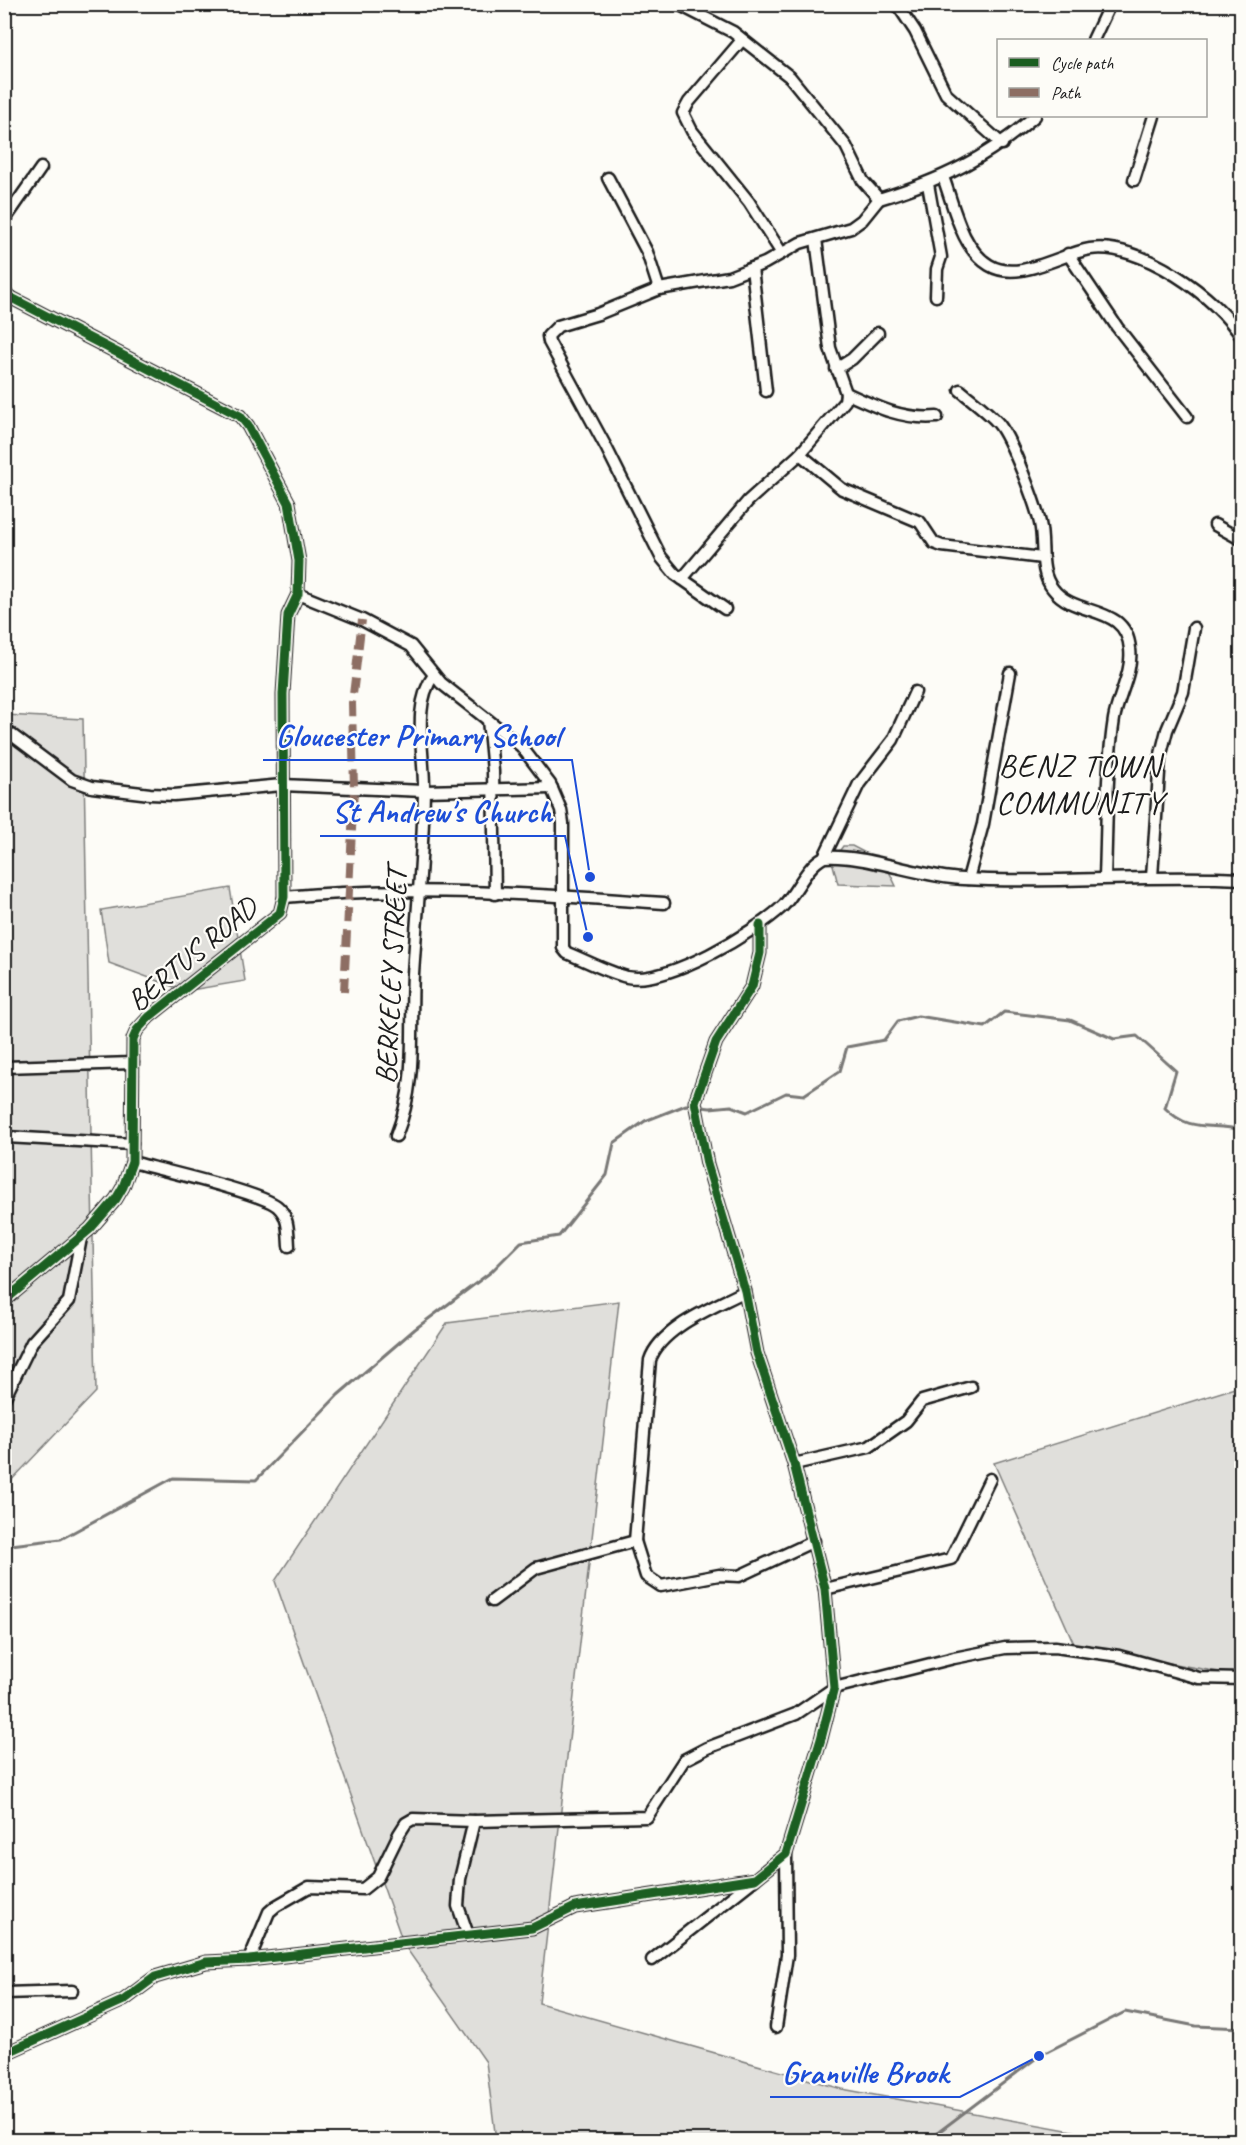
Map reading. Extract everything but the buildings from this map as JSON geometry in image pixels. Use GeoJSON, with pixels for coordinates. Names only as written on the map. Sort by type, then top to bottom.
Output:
{"type":"FeatureCollection","features":[{"type":"Feature","properties":{"kind":"street"},"geometry":{"type":"LineString","coordinates":[[678,4],[718,22],[798,85],[846,146],[863,181],[879,199]]}},
{"type":"Feature","properties":{"kind":"street"},"geometry":{"type":"LineString","coordinates":[[897,4],[915,31],[946,94],[1002,144]]}},
{"type":"Feature","properties":{"kind":"street"},"geometry":{"type":"LineString","coordinates":[[1094,39],[1110,4]]}},
{"type":"Feature","properties":{"kind":"street"},"geometry":{"type":"LineString","coordinates":[[742,40],[689,102],[684,109],[684,118],[749,202],[781,252]]}},
{"type":"Feature","properties":{"kind":"street"},"geometry":{"type":"LineString","coordinates":[[725,609],[682,579],[661,557],[602,437],[549,342],[548,336],[558,326],[598,314],[659,289],[716,281],[753,268],[781,252],[851,228],[862,220],[879,199],[943,177],[1002,144],[1034,117]]}},
{"type":"Feature","properties":{"kind":"street"},"geometry":{"type":"LineString","coordinates":[[1134,180],[1154,117]]}},
{"type":"Feature","properties":{"kind":"street"},"geometry":{"type":"LineString","coordinates":[[4,221],[41,168]]}},
{"type":"Feature","properties":{"kind":"street"},"geometry":{"type":"LineString","coordinates":[[943,177],[966,238],[988,265],[998,270],[1021,269],[1068,254],[1107,249],[1125,251],[1170,270],[1241,334]]}},
{"type":"Feature","properties":{"kind":"street"},"geometry":{"type":"LineString","coordinates":[[608,178],[647,252],[659,289]]}},
{"type":"Feature","properties":{"kind":"street"},"geometry":{"type":"LineString","coordinates":[[928,184],[941,257],[937,269],[936,296]]}},
{"type":"Feature","properties":{"kind":"street"},"geometry":{"type":"LineString","coordinates":[[682,579],[748,501],[800,454],[842,408],[846,393],[830,348],[816,239]]}},
{"type":"Feature","properties":{"kind":"street"},"geometry":{"type":"LineString","coordinates":[[1068,254],[1118,327],[1187,417]]}},
{"type":"Feature","properties":{"kind":"street"},"geometry":{"type":"LineString","coordinates":[[753,268],[766,391]]}},
{"type":"Feature","properties":{"kind":"street","name":"BERTUS ROAD"},"geometry":{"type":"LineString","coordinates":[[4,294],[240,416],[248,426],[289,503],[299,561],[298,594],[288,615],[287,626],[282,785],[284,897],[280,913],[142,1023],[134,1039],[132,1162],[116,1199],[81,1238],[4,1301]]}},
{"type":"Feature","properties":{"kind":"street"},"geometry":{"type":"LineString","coordinates":[[836,369],[852,359],[878,333]]}},
{"type":"Feature","properties":{"kind":"street"},"geometry":{"type":"LineString","coordinates":[[960,390],[998,424],[1007,436],[1040,523],[1042,558],[1052,589],[1072,603],[1108,615],[1118,621],[1130,647],[1131,657],[1113,730],[1105,878]]}},
{"type":"Feature","properties":{"kind":"street"},"geometry":{"type":"LineString","coordinates":[[846,393],[886,412],[923,418],[937,417]]}},
{"type":"Feature","properties":{"kind":"street"},"geometry":{"type":"LineString","coordinates":[[800,454],[842,489],[920,522],[934,543],[942,546],[1042,558]]}},
{"type":"Feature","properties":{"kind":"street"},"geometry":{"type":"LineString","coordinates":[[1215,525],[1242,540]]}},
{"type":"Feature","properties":{"kind":"street"},"geometry":{"type":"LineString","coordinates":[[298,594],[362,620],[411,646],[434,675],[521,746],[552,788],[561,810],[563,823],[563,948],[567,953],[628,977],[666,973],[721,948],[760,925],[784,905],[814,864],[824,857],[859,784],[893,740],[915,692]]}},
{"type":"Feature","properties":{"kind":"street"},"geometry":{"type":"LineString","coordinates":[[1152,877],[1160,758],[1167,730],[1183,692],[1194,628]]}},
{"type":"Feature","properties":{"kind":"street"},"geometry":{"type":"LineString","coordinates":[[968,879],[983,824],[1010,673]]}},
{"type":"Feature","properties":{"kind":"street","name":"BERKELEY STREET"},"geometry":{"type":"LineString","coordinates":[[396,1136],[407,1108],[411,1087],[424,790],[423,699],[426,685],[434,675]]}},
{"type":"Feature","properties":{"kind":"street"},"geometry":{"type":"LineString","coordinates":[[488,720],[493,790],[495,894]]}},
{"type":"Feature","properties":{"kind":"street"},"geometry":{"type":"LineString","coordinates":[[4,729],[72,780],[92,787],[174,795],[282,785],[424,790],[552,788]]}},
{"type":"Feature","properties":{"kind":"street"},"geometry":{"type":"LineString","coordinates":[[824,857],[968,879],[1152,877],[1242,879]]}},
{"type":"Feature","properties":{"kind":"street"},"geometry":{"type":"LineString","coordinates":[[284,897],[348,891],[418,890],[664,903]]}},
{"type":"Feature","properties":{"kind":"street"},"geometry":{"type":"LineString","coordinates":[[760,925],[760,952],[752,986],[716,1042],[695,1102],[710,1175],[745,1291],[757,1353],[794,1464],[814,1541],[825,1589],[834,1688],[786,1854],[788,1955],[776,2027]]}},
{"type":"Feature","properties":{"kind":"street"},"geometry":{"type":"LineString","coordinates":[[4,1067],[133,1063]]}},
{"type":"Feature","properties":{"kind":"street"},"geometry":{"type":"LineString","coordinates":[[6,1137],[132,1144]]}},
{"type":"Feature","properties":{"kind":"street"},"geometry":{"type":"LineString","coordinates":[[132,1162],[224,1187],[278,1206],[288,1222],[289,1246]]}},
{"type":"Feature","properties":{"kind":"street"},"geometry":{"type":"LineString","coordinates":[[4,1399],[32,1342],[69,1301],[81,1238]]}},
{"type":"Feature","properties":{"kind":"street"},"geometry":{"type":"LineString","coordinates":[[745,1291],[667,1334],[654,1348],[650,1360],[635,1541],[646,1576],[661,1586],[719,1575],[739,1576],[814,1541]]}},
{"type":"Feature","properties":{"kind":"street"},"geometry":{"type":"LineString","coordinates":[[794,1464],[869,1447],[906,1421],[922,1401],[971,1387]]}},
{"type":"Feature","properties":{"kind":"street"},"geometry":{"type":"LineString","coordinates":[[825,1589],[951,1559],[990,1479]]}},
{"type":"Feature","properties":{"kind":"street"},"geometry":{"type":"LineString","coordinates":[[492,1601],[536,1568],[635,1541]]}},
{"type":"Feature","properties":{"kind":"street"},"geometry":{"type":"LineString","coordinates":[[249,1960],[269,1912],[309,1887],[363,1888],[378,1876],[406,1823],[413,1819],[474,1821],[647,1817],[684,1760],[707,1748],[796,1714],[834,1688],[1005,1648],[1055,1647],[1119,1656],[1199,1678],[1242,1679]]}},
{"type":"Feature","properties":{"kind":"street"},"geometry":{"type":"LineString","coordinates":[[468,1935],[458,1906],[460,1880],[474,1821]]}},
{"type":"Feature","properties":{"kind":"street"},"geometry":{"type":"LineString","coordinates":[[652,1960],[724,1906],[786,1854]]}},
{"type":"Feature","properties":{"kind":"street"},"geometry":{"type":"LineString","coordinates":[[4,2054],[124,2000],[155,1977],[206,1962],[249,1960],[532,1928],[575,1907],[755,1879]]}},
{"type":"Feature","properties":{"kind":"street"},"geometry":{"type":"LineString","coordinates":[[4,1993],[72,1991]]}},
{"type":"Feature","properties":{"kind":"shaded area"},"geometry":{"type":"Polygon","coordinates":[[[4,715],[83,719],[96,1392],[5,1487],[4,715]]]}},
{"type":"Feature","properties":{"kind":"shaded area"},"geometry":{"type":"Polygon","coordinates":[[[843,846],[852,846],[885,863],[896,886],[838,884],[832,861],[843,846]]]}},
{"type":"Feature","properties":{"kind":"shaded area"},"geometry":{"type":"Polygon","coordinates":[[[230,888],[245,981],[185,991],[109,963],[101,910],[230,888]]]}},
{"type":"Feature","properties":{"kind":"shaded area"},"geometry":{"type":"Polygon","coordinates":[[[619,1301],[539,2003],[842,2089],[1121,2140],[496,2140],[486,2062],[404,1945],[275,1581],[447,1323],[619,1301]]]}},
{"type":"Feature","properties":{"kind":"shaded area"},"geometry":{"type":"Polygon","coordinates":[[[1241,1386],[1241,1676],[1075,1646],[994,1463],[1241,1386]]]}},
{"type":"Feature","properties":{"kind":"waterway"},"geometry":{"type":"LineString","coordinates":[[11,1545],[61,1539],[173,1478],[256,1480],[338,1395],[415,1329],[491,1272],[521,1242],[559,1236],[607,1175],[614,1143],[645,1121],[686,1105],[710,1108],[731,1106],[747,1112],[786,1093],[804,1095],[840,1071],[847,1047],[884,1040],[898,1021],[918,1016],[985,1027],[1004,1012],[1070,1020],[1114,1039],[1137,1036],[1176,1071],[1165,1108],[1175,1116],[1193,1124],[1242,1130]]}},
{"type":"Feature","properties":{"kind":"waterway"},"geometry":{"type":"LineString","coordinates":[[928,2140],[1039,2056],[1125,2012],[1196,2026],[1242,2028]]}},
{"type":"Feature","properties":{"kind":"marked path"},"geometry":{"type":"LineString","coordinates":[[344,992],[354,789],[352,703],[362,620]]}},
{"type":"Feature","properties":{"kind":"cycle path"},"geometry":{"type":"LineString","coordinates":[[4,294],[240,416],[248,426],[289,503],[299,561],[298,594],[288,615],[283,694],[284,897],[280,913],[149,1017],[137,1030],[133,1039],[132,1162],[123,1187],[116,1199],[90,1229],[4,1301]]}},
{"type":"Feature","properties":{"kind":"cycle path"},"geometry":{"type":"LineString","coordinates":[[4,2054],[124,2000],[155,1977],[206,1962],[249,1960],[532,1928],[575,1907],[755,1879],[786,1854],[834,1688],[825,1589],[794,1464],[757,1353],[745,1291],[707,1164],[695,1102],[716,1042],[752,986],[760,953],[760,925]]}},
{"type":"Feature","properties":{"kind":"place","name":"Gloucester Primary School"},"geometry":{"type":"Point","coordinates":[590,877]}},
{"type":"Feature","properties":{"kind":"place","name":"St Andrew's Church"},"geometry":{"type":"Point","coordinates":[588,937]}},
{"type":"Feature","properties":{"kind":"place","name":"Granville Brook"},"geometry":{"type":"Point","coordinates":[1039,2056]}},
{"type":"Feature","properties":{"kind":"district","name":"BENZ TOWN COMMUNITY"},"geometry":{"type":"Point","coordinates":[1080,784]}}]}
